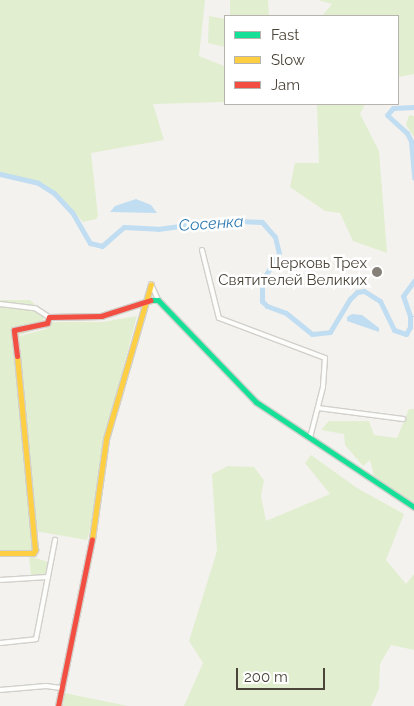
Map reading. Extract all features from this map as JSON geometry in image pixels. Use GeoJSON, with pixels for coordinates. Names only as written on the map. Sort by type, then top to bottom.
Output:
{"type":"FeatureCollection","features":[{"type":"Feature","properties":{"kind":"street"},"geometry":{"type":"LineString","coordinates":[[202,250],[219,318],[325,358],[318,408],[310,438]]}},
{"type":"Feature","properties":{"kind":"street"},"geometry":{"type":"LineString","coordinates":[[151,284],[158,300],[244,392],[414,507]]}},
{"type":"Feature","properties":{"kind":"street"},"geometry":{"type":"LineString","coordinates":[[58,706],[100,500],[106,439],[151,284]]}},
{"type":"Feature","properties":{"kind":"street"},"geometry":{"type":"LineString","coordinates":[[0,304],[35,308],[49,317],[101,316],[158,300]]}},
{"type":"Feature","properties":{"kind":"street"},"geometry":{"type":"LineString","coordinates":[[0,553],[33,553],[35,550],[14,330],[47,323],[49,317]]}},
{"type":"Feature","properties":{"kind":"street"},"geometry":{"type":"LineString","coordinates":[[318,408],[403,419]]}},
{"type":"Feature","properties":{"kind":"street"},"geometry":{"type":"LineString","coordinates":[[0,642],[36,639],[55,540]]}},
{"type":"Feature","properties":{"kind":"street"},"geometry":{"type":"LineString","coordinates":[[0,580],[48,577]]}},
{"type":"Feature","properties":{"kind":"street"},"geometry":{"type":"LineString","coordinates":[[0,690],[46,686],[61,688]]}},
{"type":"Feature","properties":{"kind":"green space"},"geometry":{"type":"Polygon","coordinates":[[[0,0],[205,0],[199,56],[224,66],[224,102],[153,104],[164,140],[91,153],[98,216],[96,219],[83,222],[60,196],[44,184],[0,173],[0,0]]]}},
{"type":"Feature","properties":{"kind":"green space"},"geometry":{"type":"Polygon","coordinates":[[[230,0],[268,0],[269,15],[230,15],[230,0]]]}},
{"type":"Feature","properties":{"kind":"green space"},"geometry":{"type":"Polygon","coordinates":[[[318,0],[414,0],[414,74],[399,77],[399,15],[323,15],[332,4],[318,0]]]}},
{"type":"Feature","properties":{"kind":"green space"},"geometry":{"type":"Polygon","coordinates":[[[209,16],[224,19],[224,47],[208,43],[209,16]]]}},
{"type":"Feature","properties":{"kind":"green space"},"geometry":{"type":"Polygon","coordinates":[[[317,105],[364,105],[360,114],[379,151],[387,253],[353,241],[340,213],[325,211],[290,187],[295,163],[319,163],[317,105]]]}},
{"type":"Feature","properties":{"kind":"green space"},"geometry":{"type":"Polygon","coordinates":[[[409,115],[414,116],[414,137],[406,125],[409,115]]]}},
{"type":"Feature","properties":{"kind":"green space"},"geometry":{"type":"Polygon","coordinates":[[[0,300],[30,300],[43,312],[44,327],[14,337],[33,553],[0,552],[0,300]]]}},
{"type":"Feature","properties":{"kind":"green space"},"geometry":{"type":"Polygon","coordinates":[[[137,316],[104,439],[97,502],[87,540],[35,531],[17,337],[46,329],[52,322],[103,322],[137,316]]]}},
{"type":"Feature","properties":{"kind":"green space"},"geometry":{"type":"Polygon","coordinates":[[[409,409],[414,409],[414,505],[374,476],[370,460],[363,466],[345,445],[344,434],[321,430],[329,421],[369,421],[374,435],[397,438],[409,409]]]}},
{"type":"Feature","properties":{"kind":"green space"},"geometry":{"type":"Polygon","coordinates":[[[311,455],[357,488],[404,514],[386,560],[406,584],[414,574],[414,650],[391,645],[380,664],[379,689],[371,706],[184,706],[203,663],[189,641],[217,551],[212,474],[228,466],[254,467],[264,480],[261,496],[266,521],[330,494],[305,463],[311,455]]]}},
{"type":"Feature","properties":{"kind":"green space"},"geometry":{"type":"Polygon","coordinates":[[[29,556],[48,562],[45,575],[31,576],[29,556]]]}},
{"type":"Feature","properties":{"kind":"green space"},"geometry":{"type":"Polygon","coordinates":[[[64,693],[128,706],[62,706],[64,693]]]}},
{"type":"Feature","properties":{"kind":"water"},"geometry":{"type":"Polygon","coordinates":[[[136,199],[151,205],[157,213],[110,212],[115,206],[136,199]]]}},
{"type":"Feature","properties":{"kind":"water"},"geometry":{"type":"Polygon","coordinates":[[[352,314],[362,315],[379,328],[379,332],[347,321],[347,317],[352,314]]]}},
{"type":"Feature","properties":{"kind":"waterway","name":"Сосенка"},"geometry":{"type":"LineString","coordinates":[[414,107],[393,108],[387,115],[407,133],[411,141],[414,178]]}},
{"type":"Feature","properties":{"kind":"waterway","name":"Сосенка"},"geometry":{"type":"LineString","coordinates":[[0,174],[38,183],[54,193],[72,212],[90,243],[102,246],[124,227],[158,229],[194,224],[210,227],[219,220],[262,222],[275,237],[279,253],[262,281],[262,301],[267,306],[286,313],[312,334],[330,332],[350,299],[357,292],[364,291],[380,301],[394,330],[406,334],[410,327],[410,316],[403,296],[414,281]]}},
{"type":"Feature","properties":{"kind":"traffic: fast"},"geometry":{"type":"LineString","coordinates":[[151,300],[158,300],[256,402],[414,507]]}},
{"type":"Feature","properties":{"kind":"traffic: slow"},"geometry":{"type":"LineString","coordinates":[[92,539],[106,439],[151,284]]}},
{"type":"Feature","properties":{"kind":"traffic: slow"},"geometry":{"type":"LineString","coordinates":[[0,553],[33,553],[35,550],[17,356]]}},
{"type":"Feature","properties":{"kind":"traffic: jam"},"geometry":{"type":"LineString","coordinates":[[17,356],[14,330],[47,323],[49,317],[101,316],[151,300]]}},
{"type":"Feature","properties":{"kind":"traffic: jam"},"geometry":{"type":"LineString","coordinates":[[58,706],[92,539]]}},
{"type":"Feature","properties":{"kind":"place","name":"Церковь Трех Святителей Великих"},"geometry":{"type":"Point","coordinates":[377,272]}}]}
